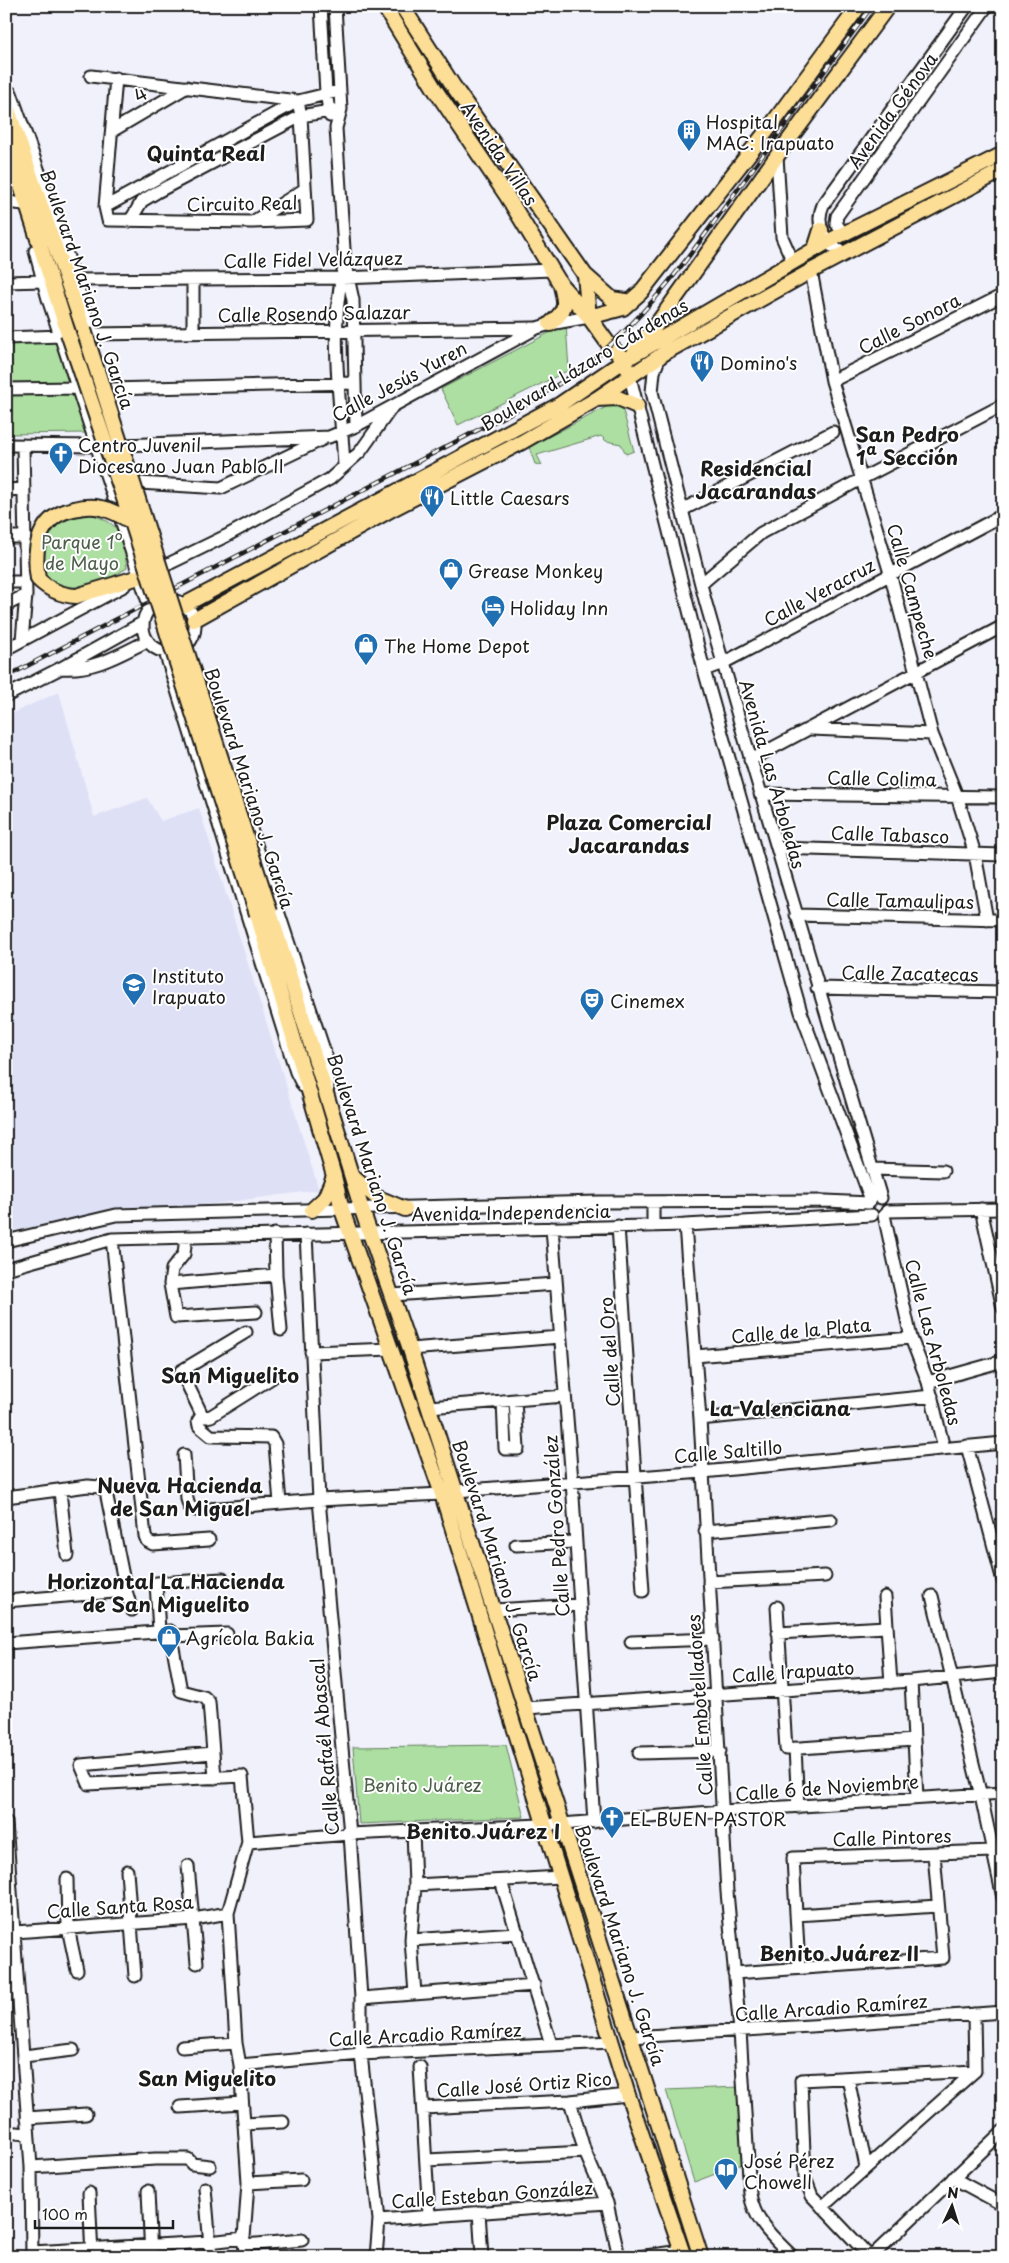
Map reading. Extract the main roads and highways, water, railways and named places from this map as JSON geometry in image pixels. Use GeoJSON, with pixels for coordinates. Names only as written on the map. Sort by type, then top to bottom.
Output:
{"type":"FeatureCollection","features":[{"type":"Feature","properties":{"kind":"main road","name":"Avenida Villas"},"geometry":{"type":"LineString","coordinates":[[384,6],[436,91],[507,196],[561,285],[589,317],[610,346],[625,360]]}},
{"type":"Feature","properties":{"kind":"main road","name":"Avenida Villas"},"geometry":{"type":"LineString","coordinates":[[402,6],[454,87],[585,276],[589,317]]}},
{"type":"Feature","properties":{"kind":"main road"},"geometry":{"type":"LineString","coordinates":[[589,317],[623,308],[648,284],[696,224],[859,6]]}},
{"type":"Feature","properties":{"kind":"main road"},"geometry":{"type":"LineString","coordinates":[[625,360],[654,328],[888,6]]}},
{"type":"Feature","properties":{"kind":"main road","name":"Boulevard Mariano J. García"},"geometry":{"type":"LineString","coordinates":[[6,104],[88,332],[264,913],[342,1210],[442,1494],[628,2095],[683,2254]]}},
{"type":"Feature","properties":{"kind":"main road","name":"Boulevard Mariano J. García"},"geometry":{"type":"LineString","coordinates":[[8,144],[64,335],[132,522],[329,1102],[362,1210],[410,1349],[526,1708],[701,2257]]}},
{"type":"Feature","properties":{"kind":"main road","name":"Boulevard Lázaro Cárdenas"},"geometry":{"type":"LineString","coordinates":[[179,603],[559,405],[625,360],[815,249],[825,236],[844,235],[1003,154]]}},
{"type":"Feature","properties":{"kind":"main road","name":"Boulevard Lázaro Cárdenas"},"geometry":{"type":"LineString","coordinates":[[194,620],[394,508],[499,454],[595,400],[663,354],[844,252],[1003,170]]}},
{"type":"Feature","properties":{"kind":"main road"},"geometry":{"type":"LineString","coordinates":[[770,294],[792,276],[795,268],[794,262]]}},
{"type":"Feature","properties":{"kind":"main road"},"geometry":{"type":"LineString","coordinates":[[585,276],[612,299],[631,302]]}},
{"type":"Feature","properties":{"kind":"main road"},"geometry":{"type":"LineString","coordinates":[[544,326],[563,311],[565,304],[561,285]]}},
{"type":"Feature","properties":{"kind":"main road"},"geometry":{"type":"LineString","coordinates":[[625,360],[637,361],[663,354]]}},
{"type":"Feature","properties":{"kind":"main road"},"geometry":{"type":"LineString","coordinates":[[625,360],[630,377]]}},
{"type":"Feature","properties":{"kind":"main road"},"geometry":{"type":"LineString","coordinates":[[595,400],[618,398],[637,406]]}},
{"type":"Feature","properties":{"kind":"main road"},"geometry":{"type":"LineString","coordinates":[[447,481],[448,472],[460,458]]}},
{"type":"Feature","properties":{"kind":"main road"},"geometry":{"type":"LineString","coordinates":[[132,522],[100,508],[62,511],[44,526],[36,549],[38,579],[47,587],[63,595],[76,596],[139,577]]}},
{"type":"Feature","properties":{"kind":"main road"},"geometry":{"type":"LineString","coordinates":[[312,1210],[325,1198],[334,1176]]}},
{"type":"Feature","properties":{"kind":"main road"},"geometry":{"type":"LineString","coordinates":[[352,1176],[376,1197],[405,1209]]}},
{"type":"Feature","properties":{"kind":"railway"},"geometry":{"type":"LineString","coordinates":[[6,677],[520,408],[589,363],[628,328],[677,272],[872,6]]}},
{"type":"Feature","properties":{"kind":"place","name":"Hospital MAC: Irapuato"},"geometry":{"type":"Point","coordinates":[689,152]}},
{"type":"Feature","properties":{"kind":"place","name":"Domino's"},"geometry":{"type":"Point","coordinates":[702,383]}},
{"type":"Feature","properties":{"kind":"place","name":"Centro Juvenil Diocesano Juan Pablo II"},"geometry":{"type":"Point","coordinates":[61,475]}},
{"type":"Feature","properties":{"kind":"place","name":"Little Caesars"},"geometry":{"type":"Point","coordinates":[432,518]}},
{"type":"Feature","properties":{"kind":"place","name":"Grease Monkey"},"geometry":{"type":"Point","coordinates":[451,591]}},
{"type":"Feature","properties":{"kind":"place","name":"Holiday Inn"},"geometry":{"type":"Point","coordinates":[493,628]}},
{"type":"Feature","properties":{"kind":"place","name":"The Home Depot"},"geometry":{"type":"Point","coordinates":[366,666]}},
{"type":"Feature","properties":{"kind":"place","name":"Instituto Irapuato"},"geometry":{"type":"Point","coordinates":[134,1006]}},
{"type":"Feature","properties":{"kind":"place","name":"Cinemex"},"geometry":{"type":"Point","coordinates":[592,1021]}},
{"type":"Feature","properties":{"kind":"place","name":"Agrícola Bakia"},"geometry":{"type":"Point","coordinates":[169,1658]}},
{"type":"Feature","properties":{"kind":"place","name":"EL BUEN PASTOR"},"geometry":{"type":"Point","coordinates":[612,1839]}},
{"type":"Feature","properties":{"kind":"place","name":"José Pérez Chowell"},"geometry":{"type":"Point","coordinates":[726,2191]}},
{"type":"Feature","properties":{"kind":"district","name":"Quinta Real"},"geometry":{"type":"Point","coordinates":[206,153]}},
{"type":"Feature","properties":{"kind":"district","name":"San Pedro 1ª Sección"},"geometry":{"type":"Point","coordinates":[907,446]}},
{"type":"Feature","properties":{"kind":"district","name":"Residencial Jacarandas"},"geometry":{"type":"Point","coordinates":[756,480]}},
{"type":"Feature","properties":{"kind":"district","name":"Plaza Comercial Jacarandas"},"geometry":{"type":"Point","coordinates":[629,834]}},
{"type":"Feature","properties":{"kind":"district","name":"San Miguelito"},"geometry":{"type":"Point","coordinates":[230,1375]}},
{"type":"Feature","properties":{"kind":"district","name":"La Valenciana"},"geometry":{"type":"Point","coordinates":[780,1408]}},
{"type":"Feature","properties":{"kind":"district","name":"Nueva Hacienda de San Miguel"},"geometry":{"type":"Point","coordinates":[180,1496]}},
{"type":"Feature","properties":{"kind":"district","name":"Horizontal La Hacienda de San Miguelito"},"geometry":{"type":"Point","coordinates":[166,1592]}},
{"type":"Feature","properties":{"kind":"district","name":"Benito Juárez I"},"geometry":{"type":"Point","coordinates":[483,1831]}},
{"type":"Feature","properties":{"kind":"district","name":"Benito Juárez II"},"geometry":{"type":"Point","coordinates":[839,1953]}},
{"type":"Feature","properties":{"kind":"district","name":"San Miguelito"},"geometry":{"type":"Point","coordinates":[207,2078]}},
{"type":"Feature","properties":{"kind":"park label","name":"Parque 1º de Mayo"},"geometry":{"type":"Point","coordinates":[82,551]}},
{"type":"Feature","properties":{"kind":"park label","name":"Benito Juárez"},"geometry":{"type":"Point","coordinates":[422,1784]}}]}
